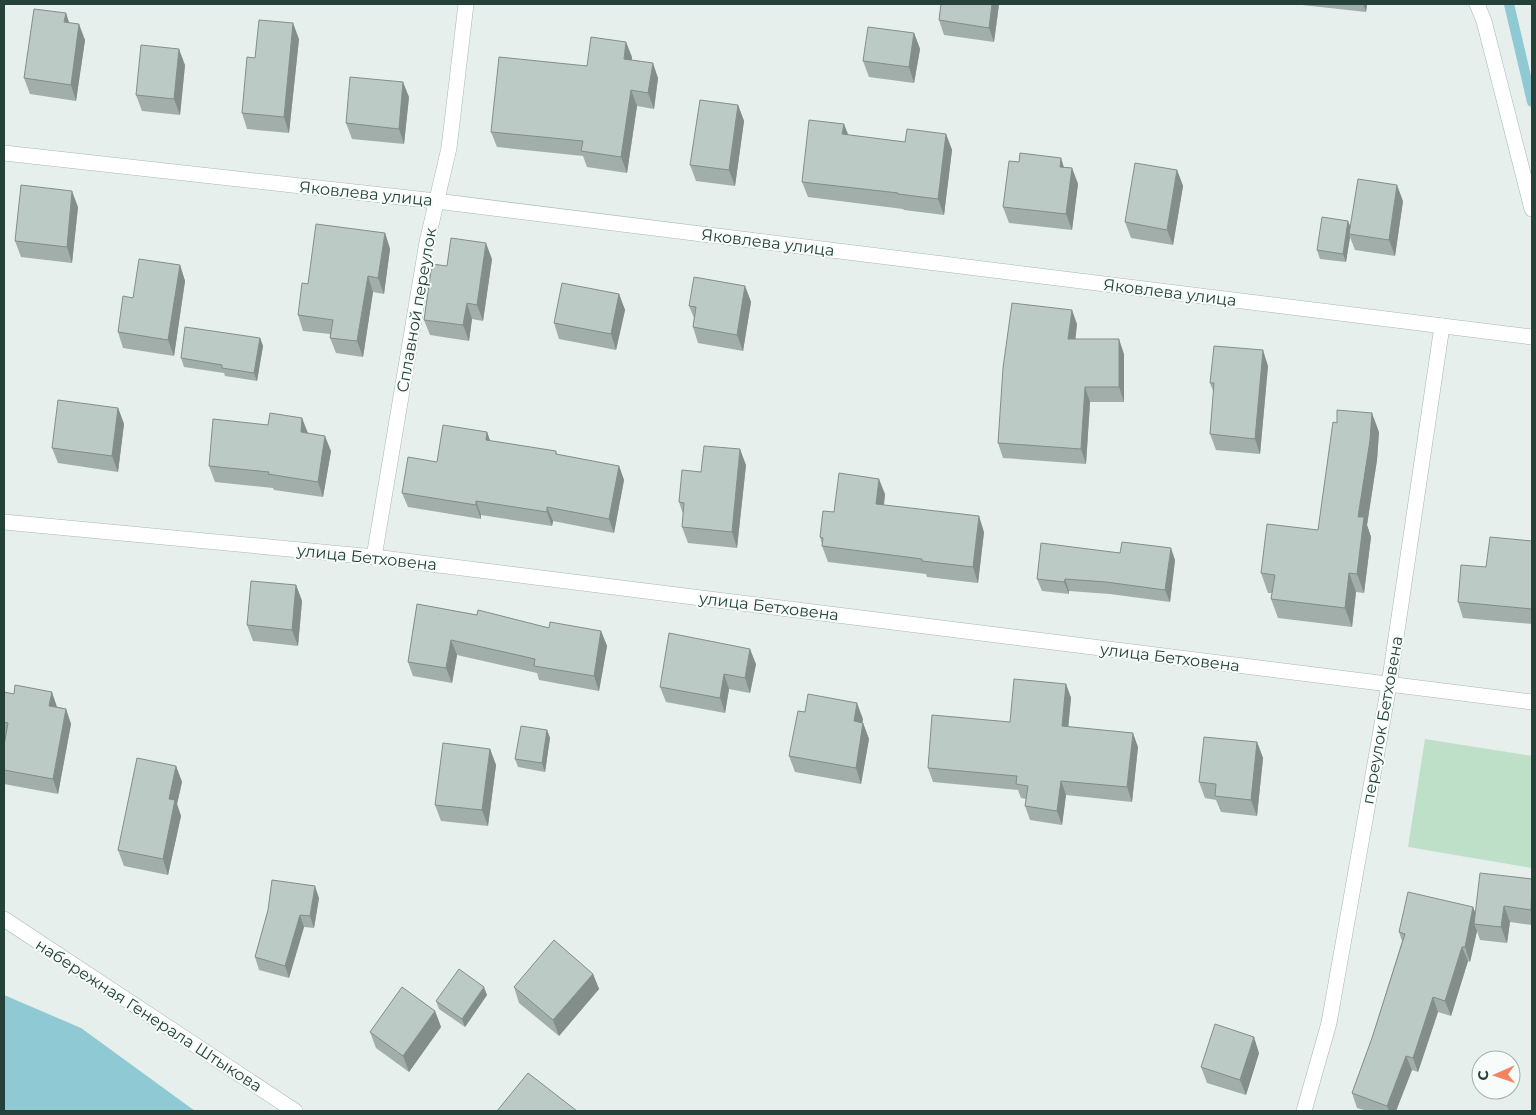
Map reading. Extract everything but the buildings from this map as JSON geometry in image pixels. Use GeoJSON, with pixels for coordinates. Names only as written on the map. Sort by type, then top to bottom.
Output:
{"type":"FeatureCollection","features":[{"type":"Feature","properties":{"kind":"street","name":"Сплавной переулок"},"geometry":{"type":"LineString","coordinates":[[374,557],[427,242],[449,148],[466,4]]}},
{"type":"Feature","properties":{"kind":"street"},"geometry":{"type":"LineString","coordinates":[[1477,4],[1486,31],[1532,209]]}},
{"type":"Feature","properties":{"kind":"street","name":"Яковлева улица"},"geometry":{"type":"LineString","coordinates":[[4,153],[436,201],[1532,337]]}},
{"type":"Feature","properties":{"kind":"street","name":"переулок Бетховена"},"geometry":{"type":"LineString","coordinates":[[1304,1111],[1329,1023],[1389,685],[1442,326]]}},
{"type":"Feature","properties":{"kind":"street","name":"улица Бетховена"},"geometry":{"type":"LineString","coordinates":[[4,522],[374,557],[1532,702]]}},
{"type":"Feature","properties":{"kind":"street","name":"набережная Генерала Штыкова"},"geometry":{"type":"LineString","coordinates":[[4,919],[295,1111]]}},
{"type":"Feature","properties":{"kind":"green space"},"geometry":{"type":"Polygon","coordinates":[[[1425,739],[1532,756],[1532,868],[1408,847],[1425,739]]]}},
{"type":"Feature","properties":{"kind":"water"},"geometry":{"type":"Polygon","coordinates":[[[4,995],[81,1028],[195,1111],[4,1111],[4,995]]]}},
{"type":"Feature","properties":{"kind":"waterway"},"geometry":{"type":"LineString","coordinates":[[1509,4],[1532,102]]}}]}
